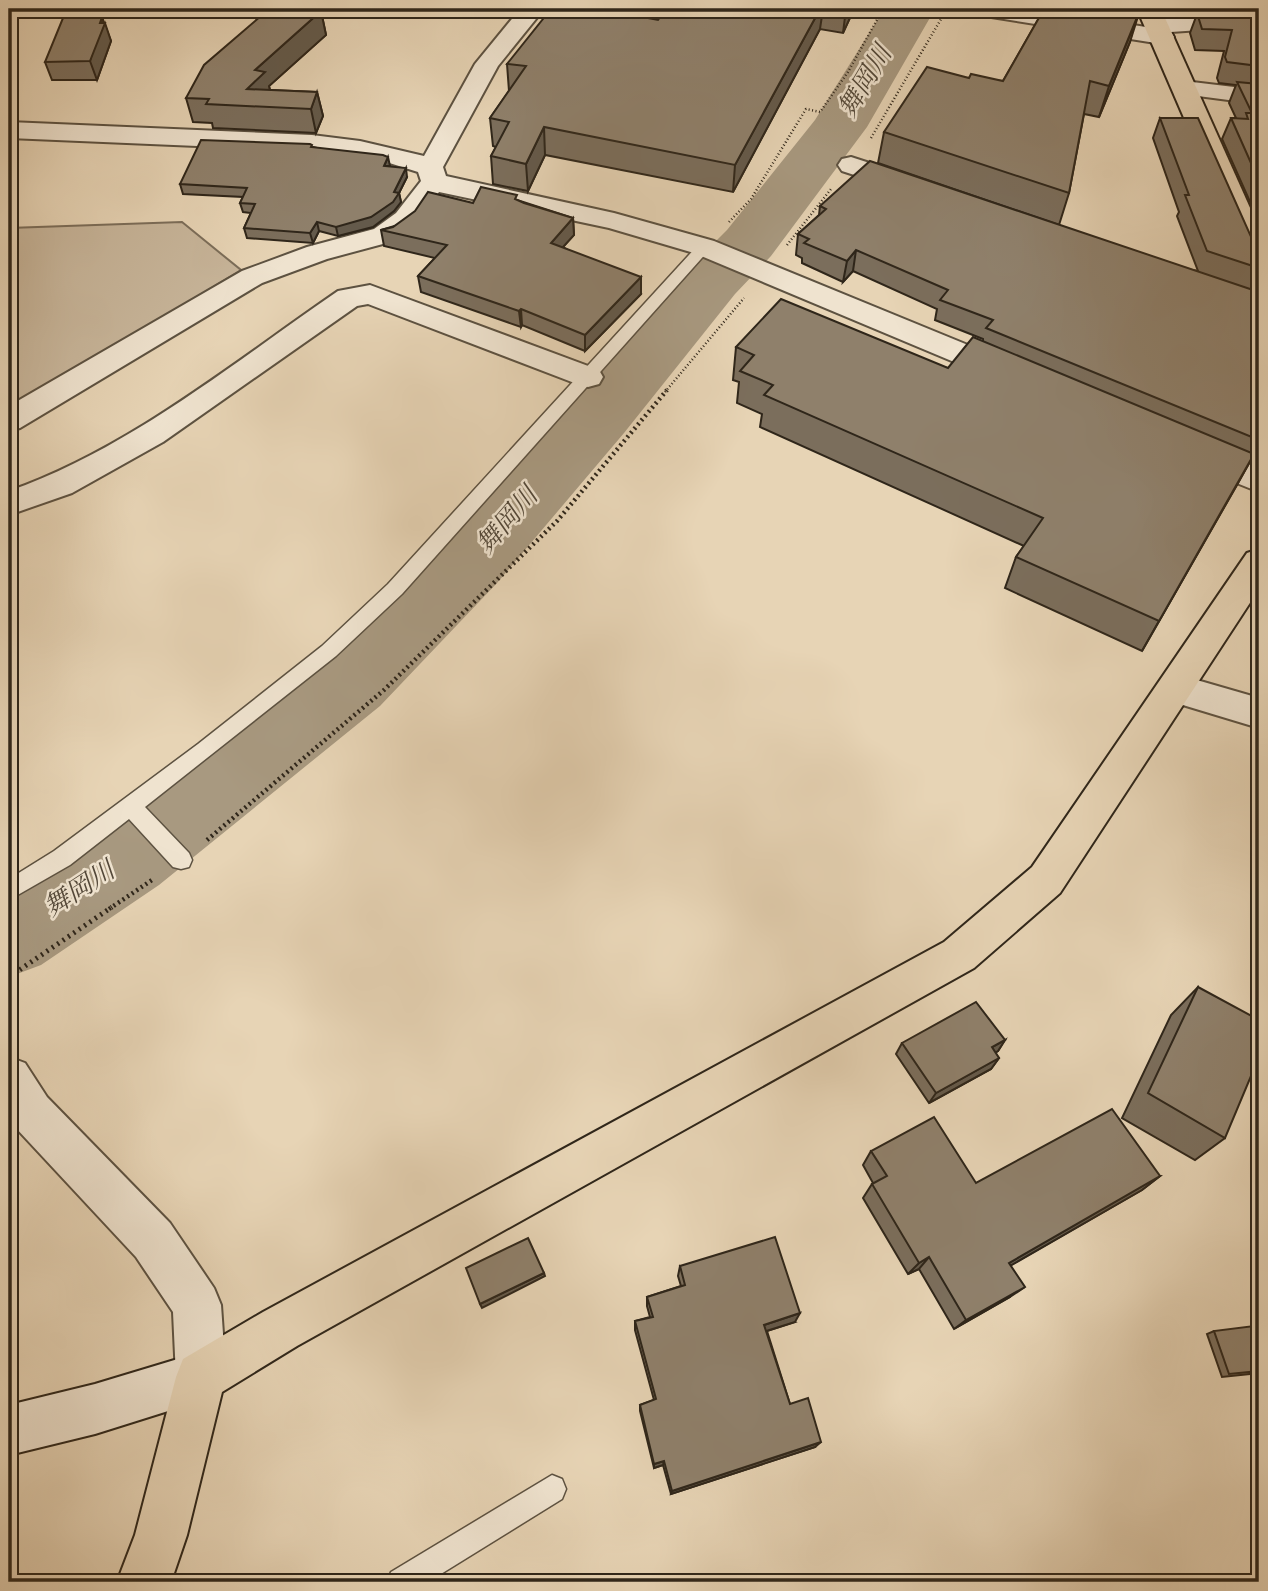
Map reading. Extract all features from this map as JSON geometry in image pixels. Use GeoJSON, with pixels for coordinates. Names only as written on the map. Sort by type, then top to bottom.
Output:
{"type":"FeatureCollection","features":[{"type":"Feature","properties":{"kind":"main road"},"geometry":{"type":"LineString","coordinates":[[1156,24],[1259,259]]}},
{"type":"Feature","properties":{"kind":"main road"},"geometry":{"type":"LineString","coordinates":[[144,1582],[161,1535],[201,1377],[280,1329],[959,956],[1046,880],[1259,562]]}},
{"type":"Feature","properties":{"kind":"street"},"geometry":{"type":"LineString","coordinates":[[9,420],[251,277],[317,253],[384,235],[405,219],[432,174],[487,64],[532,9]]}},
{"type":"Feature","properties":{"kind":"street"},"geometry":{"type":"LineString","coordinates":[[985,9],[1156,24],[1259,19]]}},
{"type":"Feature","properties":{"kind":"street"},"geometry":{"type":"LineString","coordinates":[[1184,88],[1259,97]]}},
{"type":"Feature","properties":{"kind":"street"},"geometry":{"type":"LineString","coordinates":[[9,130],[292,142],[372,151],[411,160],[453,188],[614,221],[709,249],[1032,383]]}},
{"type":"Feature","properties":{"kind":"street"},"geometry":{"type":"LineString","coordinates":[[851,165],[930,192]]}},
{"type":"Feature","properties":{"kind":"street"},"geometry":{"type":"LineString","coordinates":[[9,503],[60,485],[152,434],[348,298],[370,294],[588,377]]}},
{"type":"Feature","properties":{"kind":"street"},"geometry":{"type":"LineString","coordinates":[[1166,441],[1259,480]]}},
{"type":"Feature","properties":{"kind":"street"},"geometry":{"type":"LineString","coordinates":[[1176,689],[1259,713]]}},
{"type":"Feature","properties":{"kind":"street"},"geometry":{"type":"LineString","coordinates":[[9,1078],[31,1112],[153,1240],[197,1305],[201,1377],[95,1409],[9,1430]]}},
{"type":"Feature","properties":{"kind":"lane"},"geometry":{"type":"LineString","coordinates":[[9,890],[138,815],[205,750],[329,651],[395,589],[709,249]]}},
{"type":"Feature","properties":{"kind":"lane"},"geometry":{"type":"LineString","coordinates":[[138,815],[180,859]]}},
{"type":"Feature","properties":{"kind":"lane"},"geometry":{"type":"LineString","coordinates":[[401,1582],[552,1489]]}},
{"type":"Feature","properties":{"kind":"path"},"geometry":{"type":"LineString","coordinates":[[709,249],[751,199],[806,109],[820,112],[848,72],[883,9]]}},
{"type":"Feature","properties":{"kind":"path"},"geometry":{"type":"LineString","coordinates":[[9,977],[180,859],[244,811],[384,690],[557,521],[758,269],[851,165],[888,112],[947,9]]}},
{"type":"Feature","properties":{"kind":"shaded area"},"geometry":{"type":"Polygon","coordinates":[[[182,222],[241,270],[9,410],[9,228],[182,222]]]}},
{"type":"Feature","properties":{"kind":"building"},"geometry":{"type":"Polygon","coordinates":[[[269,9],[321,11],[255,70],[265,72],[247,89],[317,92],[311,109],[206,104],[209,99],[186,98],[204,65],[269,9]]]}},
{"type":"Feature","properties":{"kind":"building"},"geometry":{"type":"Polygon","coordinates":[[[551,9],[600,9],[658,20],[666,9],[820,9],[735,165],[544,127],[526,164],[491,156],[509,122],[490,118],[526,66],[507,64],[551,9]]]}},
{"type":"Feature","properties":{"kind":"building"},"geometry":{"type":"Polygon","coordinates":[[[1044,9],[1140,10],[1109,86],[1090,81],[1069,193],[884,132],[927,67],[969,78],[971,74],[1003,81],[1044,9]]]}},
{"type":"Feature","properties":{"kind":"building"},"geometry":{"type":"Polygon","coordinates":[[[1259,9],[1259,66],[1227,62],[1225,57],[1232,30],[1202,29],[1197,13],[1259,9]]]}},
{"type":"Feature","properties":{"kind":"building"},"geometry":{"type":"Polygon","coordinates":[[[102,17],[100,23],[105,23],[90,61],[45,62],[63,18],[102,17]]]}},
{"type":"Feature","properties":{"kind":"building"},"geometry":{"type":"Polygon","coordinates":[[[1237,82],[1259,84],[1259,181],[1231,118],[1248,119],[1246,113],[1252,113],[1237,82]]]}},
{"type":"Feature","properties":{"kind":"building"},"geometry":{"type":"Polygon","coordinates":[[[1160,118],[1198,118],[1252,239],[1259,247],[1259,268],[1207,251],[1160,118]]]}},
{"type":"Feature","properties":{"kind":"building"},"geometry":{"type":"Polygon","coordinates":[[[201,140],[310,144],[311,147],[383,155],[388,157],[384,166],[406,168],[394,192],[399,193],[393,202],[371,217],[336,227],[317,222],[310,233],[244,228],[255,204],[240,203],[247,188],[180,184],[201,140]]]}},
{"type":"Feature","properties":{"kind":"building"},"geometry":{"type":"Polygon","coordinates":[[[870,161],[1259,292],[1259,440],[986,328],[993,320],[940,300],[948,290],[856,250],[847,261],[804,243],[809,239],[798,234],[826,209],[820,206],[870,161]]]}},
{"type":"Feature","properties":{"kind":"building"},"geometry":{"type":"Polygon","coordinates":[[[481,187],[517,195],[515,199],[524,203],[573,218],[551,243],[641,277],[585,335],[521,309],[519,311],[418,276],[447,245],[381,230],[393,227],[415,211],[428,192],[473,203],[481,187]]]}},
{"type":"Feature","properties":{"kind":"building"},"geometry":{"type":"Polygon","coordinates":[[[781,299],[948,368],[973,337],[1254,454],[1159,621],[1016,557],[1043,518],[764,395],[773,385],[740,371],[754,355],[736,347],[781,299]]]}},
{"type":"Feature","properties":{"kind":"building"},"geometry":{"type":"Polygon","coordinates":[[[1198,987],[1259,1020],[1259,1057],[1225,1138],[1148,1093],[1198,987]]]}},
{"type":"Feature","properties":{"kind":"building"},"geometry":{"type":"Polygon","coordinates":[[[976,1002],[1005,1040],[992,1047],[999,1058],[936,1093],[902,1043],[976,1002]]]}},
{"type":"Feature","properties":{"kind":"building"},"geometry":{"type":"Polygon","coordinates":[[[1112,1109],[1160,1176],[1009,1263],[1025,1287],[966,1320],[929,1257],[919,1263],[872,1184],[887,1176],[871,1151],[934,1117],[976,1183],[1112,1109]]]}},
{"type":"Feature","properties":{"kind":"building"},"geometry":{"type":"Polygon","coordinates":[[[775,1237],[800,1313],[764,1325],[790,1404],[808,1398],[821,1442],[672,1491],[664,1461],[654,1464],[640,1405],[656,1399],[635,1321],[653,1317],[647,1297],[685,1285],[680,1266],[775,1237]]]}},
{"type":"Feature","properties":{"kind":"building"},"geometry":{"type":"Polygon","coordinates":[[[528,1238],[544,1273],[480,1304],[466,1268],[528,1238]]]}},
{"type":"Feature","properties":{"kind":"building"},"geometry":{"type":"Polygon","coordinates":[[[1254,1326],[1259,1341],[1259,1371],[1229,1374],[1214,1331],[1254,1326]]]}},
{"type":"Feature","properties":{"kind":"waterway","name":"舞岡川"},"geometry":{"type":"LineString","coordinates":[[9,936],[128,858],[352,684],[471,563],[600,416],[713,280],[749,243],[839,127],[909,9]]}}]}
